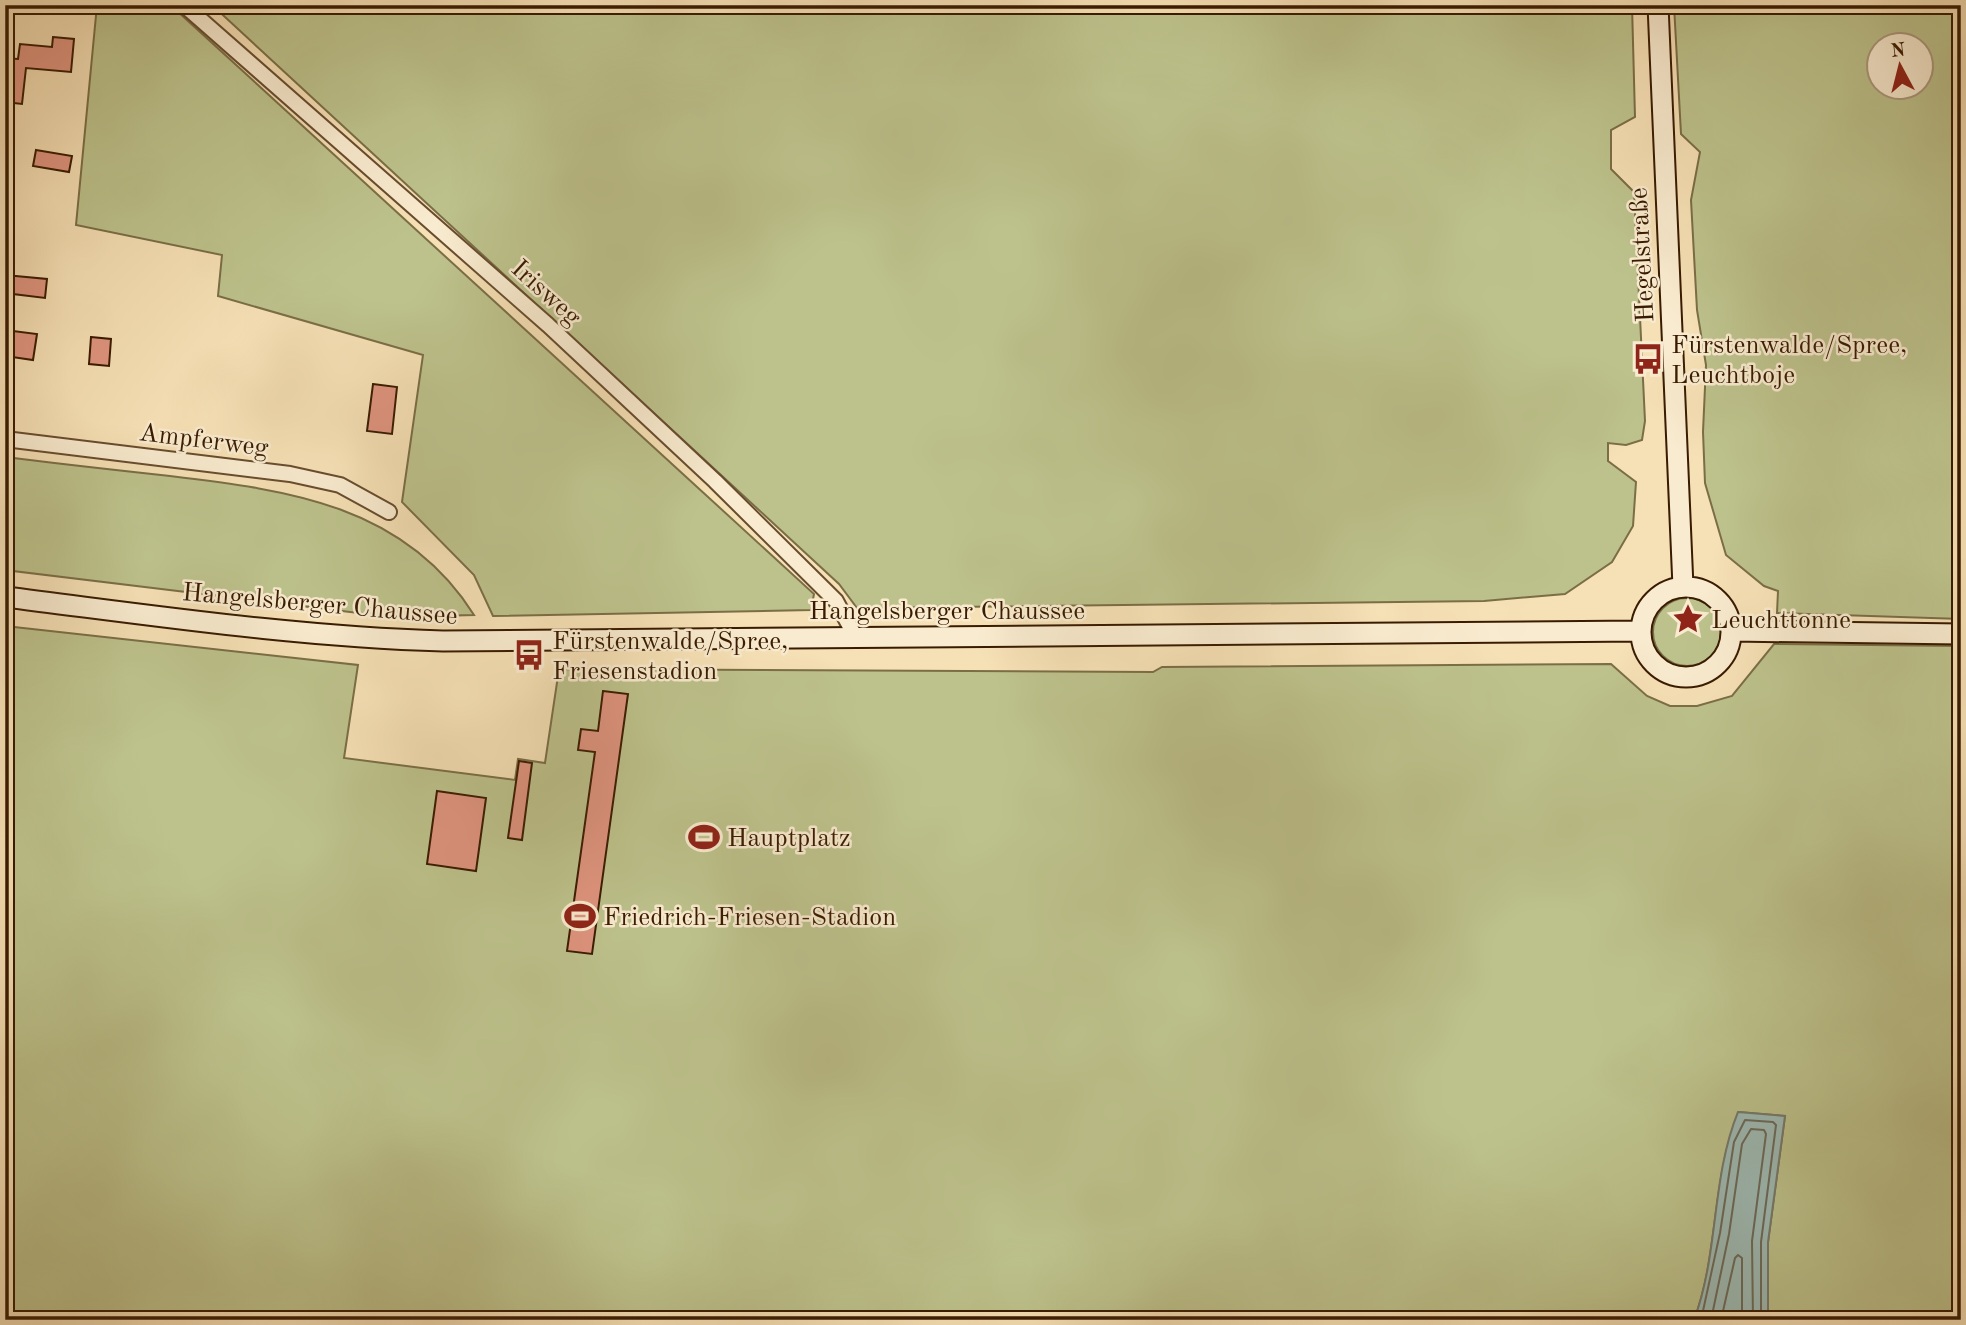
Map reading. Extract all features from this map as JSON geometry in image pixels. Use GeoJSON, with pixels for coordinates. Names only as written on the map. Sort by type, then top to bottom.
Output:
{"type":"FeatureCollection","features":[{"type":"Feature","properties":{"kind":"main road","name":"Hegelstraße"},"geometry":{"type":"LineString","coordinates":[[1658,5],[1683,587]]}},
{"type":"Feature","properties":{"kind":"main road"},"geometry":{"type":"LineString","coordinates":[[1683,587],[1702,589],[1715,596],[1724,607],[1731,631],[1727,650],[1719,663],[1706,672],[1691,677],[1676,676],[1656,665],[1643,646],[1640,631],[1650,604],[1660,594],[1683,587]]}},
{"type":"Feature","properties":{"kind":"main road","name":"Hangelsberger Chaussee"},"geometry":{"type":"LineString","coordinates":[[5,597],[375,639],[484,642],[855,636],[1640,631]]}},
{"type":"Feature","properties":{"kind":"main road"},"geometry":{"type":"LineString","coordinates":[[1731,631],[1961,634]]}},
{"type":"Feature","properties":{"kind":"street","name":"Irisweg"},"geometry":{"type":"LineString","coordinates":[[184,5],[548,325],[705,472],[836,601],[855,636]]}},
{"type":"Feature","properties":{"kind":"street","name":"Ampferweg"},"geometry":{"type":"LineString","coordinates":[[5,439],[290,474],[340,485],[389,512]]}},
{"type":"Feature","properties":{"kind":"green space"},"geometry":{"type":"Polygon","coordinates":[[[97,5],[156,5],[176,10],[814,594],[811,610],[493,616],[474,575],[402,502],[423,355],[218,296],[222,255],[76,225],[97,5]]]}},
{"type":"Feature","properties":{"kind":"green space"},"geometry":{"type":"Polygon","coordinates":[[[212,5],[1632,5],[1635,117],[1611,130],[1611,169],[1634,192],[1645,421],[1642,440],[1626,445],[1608,443],[1608,461],[1636,482],[1633,526],[1612,562],[1565,594],[1484,601],[857,608],[839,584],[212,5]]]}},
{"type":"Feature","properties":{"kind":"green space"},"geometry":{"type":"Polygon","coordinates":[[[1674,5],[1961,5],[1961,619],[1777,613],[1778,591],[1764,586],[1726,555],[1705,483],[1703,432],[1706,365],[1697,310],[1691,200],[1700,152],[1681,134],[1674,5]]]}},
{"type":"Feature","properties":{"kind":"green space"},"geometry":{"type":"Polygon","coordinates":[[[5,457],[214,481],[300,497],[340,510],[379,526],[414,549],[446,578],[474,615],[391,617],[5,570],[5,457]]]}},
{"type":"Feature","properties":{"kind":"green space"},"geometry":{"type":"Polygon","coordinates":[[[1680,598],[1694,598],[1706,603],[1716,613],[1721,632],[1716,651],[1706,661],[1694,666],[1680,666],[1668,661],[1658,651],[1653,639],[1653,625],[1658,613],[1668,603],[1680,598]]]}},
{"type":"Feature","properties":{"kind":"green space"},"geometry":{"type":"Polygon","coordinates":[[[5,626],[358,665],[344,758],[515,780],[518,759],[545,763],[559,669],[1153,672],[1162,667],[1611,664],[1647,696],[1670,706],[1697,706],[1732,696],[1774,644],[1961,646],[1961,1320],[1768,1320],[1768,1242],[1785,1116],[1739,1112],[1724,1163],[1708,1269],[1694,1320],[5,1320],[5,626]]]}},
{"type":"Feature","properties":{"kind":"water"},"geometry":{"type":"Polygon","coordinates":[[[1738,1112],[1785,1116],[1768,1242],[1768,1320],[1694,1320],[1708,1269],[1723,1163],[1738,1112]]]}},
{"type":"Feature","properties":{"kind":"building"},"geometry":{"type":"Polygon","coordinates":[[[53,37],[74,39],[71,72],[26,68],[22,104],[5,102],[5,58],[18,59],[20,44],[52,47],[53,37]]]}},
{"type":"Feature","properties":{"kind":"building"},"geometry":{"type":"Polygon","coordinates":[[[36,150],[72,156],[69,172],[33,166],[36,150]]]}},
{"type":"Feature","properties":{"kind":"building"},"geometry":{"type":"Polygon","coordinates":[[[5,275],[47,279],[45,298],[5,293],[5,275]]]}},
{"type":"Feature","properties":{"kind":"building"},"geometry":{"type":"Polygon","coordinates":[[[5,330],[37,334],[33,360],[5,356],[5,330]]]}},
{"type":"Feature","properties":{"kind":"building"},"geometry":{"type":"Polygon","coordinates":[[[91,337],[111,339],[109,366],[89,364],[91,337]]]}},
{"type":"Feature","properties":{"kind":"building"},"geometry":{"type":"Polygon","coordinates":[[[373,384],[397,387],[392,434],[367,431],[373,384]]]}},
{"type":"Feature","properties":{"kind":"building"},"geometry":{"type":"Polygon","coordinates":[[[603,691],[628,694],[592,954],[567,951],[595,752],[578,750],[581,729],[598,731],[603,691]]]}},
{"type":"Feature","properties":{"kind":"building"},"geometry":{"type":"Polygon","coordinates":[[[519,761],[532,763],[522,840],[508,838],[519,761]]]}},
{"type":"Feature","properties":{"kind":"building"},"geometry":{"type":"Polygon","coordinates":[[[437,791],[486,798],[476,871],[427,864],[437,791]]]}},
{"type":"Feature","properties":{"kind":"place","name":"Fürstenwalde/Spree, Leuchtboje"},"geometry":{"type":"Point","coordinates":[1648,359]}},
{"type":"Feature","properties":{"kind":"place","name":"Leuchttonne"},"geometry":{"type":"Point","coordinates":[1688,619]}},
{"type":"Feature","properties":{"kind":"place","name":"Fürstenwalde/Spree, Friesenstadion"},"geometry":{"type":"Point","coordinates":[529,655]}},
{"type":"Feature","properties":{"kind":"place","name":"Hauptplatz"},"geometry":{"type":"Point","coordinates":[704,837]}},
{"type":"Feature","properties":{"kind":"place","name":"Friedrich-Friesen-Stadion"},"geometry":{"type":"Point","coordinates":[580,916]}}]}
